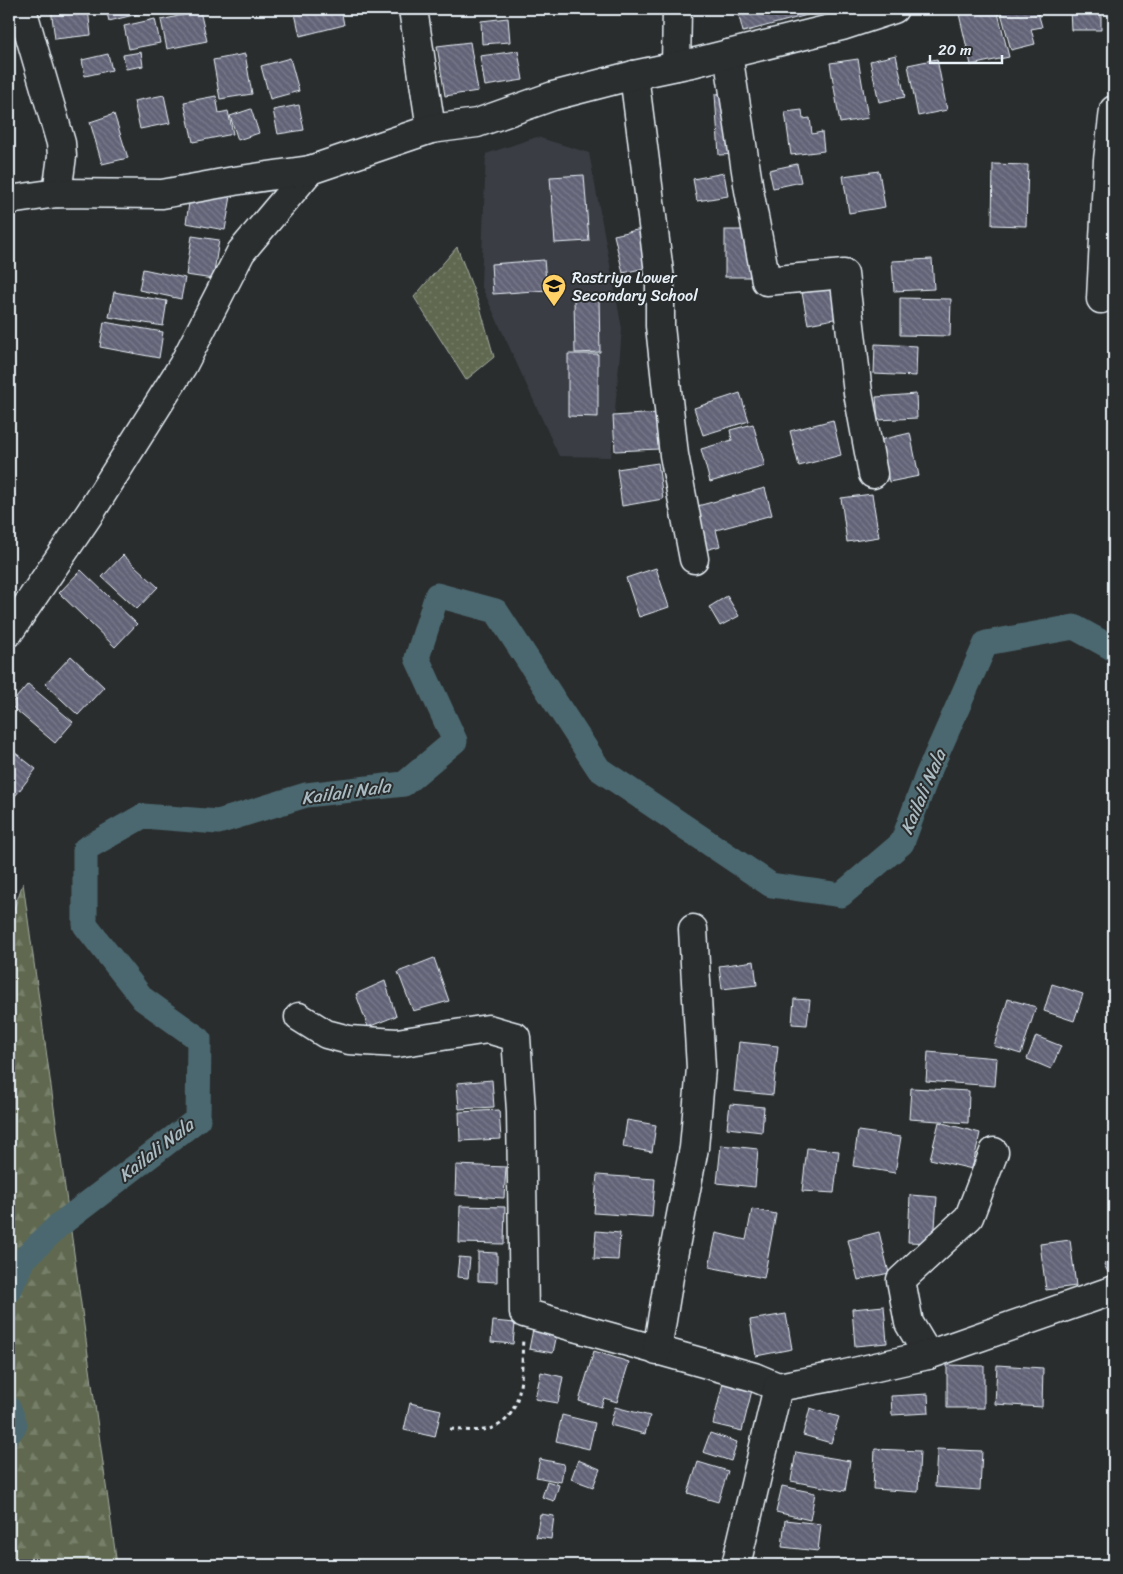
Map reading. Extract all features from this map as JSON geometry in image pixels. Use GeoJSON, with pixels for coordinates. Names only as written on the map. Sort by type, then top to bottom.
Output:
{"type":"FeatureCollection","features":[{"type":"Feature","properties":{"kind":"street"},"geometry":{"type":"LineString","coordinates":[[413,9],[432,129]]}},
{"type":"Feature","properties":{"kind":"street"},"geometry":{"type":"LineString","coordinates":[[676,66],[677,9]]}},
{"type":"Feature","properties":{"kind":"street"},"geometry":{"type":"LineString","coordinates":[[9,200],[57,193],[162,194],[310,170],[432,129],[477,123],[553,96],[842,26],[894,9]]}},
{"type":"Feature","properties":{"kind":"street"},"geometry":{"type":"LineString","coordinates":[[25,18],[61,143],[62,156],[57,193]]}},
{"type":"Feature","properties":{"kind":"street"},"geometry":{"type":"LineString","coordinates":[[728,54],[749,190],[766,281],[844,274],[858,393],[873,474]]}},
{"type":"Feature","properties":{"kind":"street"},"geometry":{"type":"LineString","coordinates":[[634,75],[660,280],[660,326],[674,455],[694,559]]}},
{"type":"Feature","properties":{"kind":"street"},"geometry":{"type":"LineString","coordinates":[[1101,299],[1108,160],[1114,110]]}},
{"type":"Feature","properties":{"kind":"street"},"geometry":{"type":"LineString","coordinates":[[9,632],[90,513],[183,365],[241,252],[310,170]]}},
{"type":"Feature","properties":{"kind":"street"},"geometry":{"type":"LineString","coordinates":[[657,1351],[694,1148],[701,1068],[693,929]]}},
{"type":"Feature","properties":{"kind":"street"},"geometry":{"type":"LineString","coordinates":[[299,1017],[326,1034],[349,1040],[397,1043],[488,1029],[516,1037],[521,1111],[524,1313],[754,1377],[778,1387],[837,1376],[928,1355],[1114,1290]]}},
{"type":"Feature","properties":{"kind":"street"},"geometry":{"type":"LineString","coordinates":[[928,1355],[910,1323],[901,1280],[969,1217],[994,1152]]}},
{"type":"Feature","properties":{"kind":"street"},"geometry":{"type":"LineString","coordinates":[[736,1565],[778,1387]]}},
{"type":"Feature","properties":{"kind":"path"},"geometry":{"type":"LineString","coordinates":[[450,1429],[471,1431],[490,1429],[506,1420],[510,1414],[518,1401],[524,1313]]}},
{"type":"Feature","properties":{"kind":"shaded area","name":"Rastriya Lower Secondary School"},"geometry":{"type":"Polygon","coordinates":[[[537,137],[589,153],[622,329],[611,457],[559,456],[481,285],[486,154],[537,137]]]}},
{"type":"Feature","properties":{"kind":"green space"},"geometry":{"type":"Polygon","coordinates":[[[457,247],[480,307],[494,357],[466,380],[414,297],[457,247]]]}},
{"type":"Feature","properties":{"kind":"green space"},"geometry":{"type":"Polygon","coordinates":[[[23,883],[117,1565],[9,1565],[9,923],[23,883]]]}},
{"type":"Feature","properties":{"kind":"building"},"geometry":{"type":"Polygon","coordinates":[[[51,9],[88,9],[91,35],[55,39],[51,9]]]}},
{"type":"Feature","properties":{"kind":"building"},"geometry":{"type":"Polygon","coordinates":[[[106,9],[145,9],[146,12],[109,21],[106,9]]]}},
{"type":"Feature","properties":{"kind":"building"},"geometry":{"type":"Polygon","coordinates":[[[294,9],[341,9],[344,25],[300,36],[294,9]]]}},
{"type":"Feature","properties":{"kind":"building"},"geometry":{"type":"Polygon","coordinates":[[[752,9],[814,9],[815,13],[743,32],[738,12],[752,9]]]}},
{"type":"Feature","properties":{"kind":"building"},"geometry":{"type":"Polygon","coordinates":[[[981,9],[997,9],[1009,57],[971,65],[959,14],[981,9]]]}},
{"type":"Feature","properties":{"kind":"building"},"geometry":{"type":"Polygon","coordinates":[[[1000,9],[1037,9],[1042,27],[1031,29],[1035,44],[1011,50],[1000,9]]]}},
{"type":"Feature","properties":{"kind":"building"},"geometry":{"type":"Polygon","coordinates":[[[1070,9],[1101,9],[1101,30],[1071,30],[1070,9]]]}},
{"type":"Feature","properties":{"kind":"building"},"geometry":{"type":"Polygon","coordinates":[[[200,11],[207,41],[167,49],[161,20],[200,11]]]}},
{"type":"Feature","properties":{"kind":"building"},"geometry":{"type":"Polygon","coordinates":[[[508,18],[510,42],[482,44],[481,21],[508,18]]]}},
{"type":"Feature","properties":{"kind":"building"},"geometry":{"type":"Polygon","coordinates":[[[155,19],[160,43],[129,49],[124,26],[155,19]]]}},
{"type":"Feature","properties":{"kind":"building"},"geometry":{"type":"Polygon","coordinates":[[[470,42],[478,91],[445,96],[437,46],[470,42]]]}},
{"type":"Feature","properties":{"kind":"building"},"geometry":{"type":"Polygon","coordinates":[[[518,51],[523,80],[485,86],[480,56],[518,51]]]}},
{"type":"Feature","properties":{"kind":"building"},"geometry":{"type":"Polygon","coordinates":[[[141,52],[143,66],[126,69],[123,55],[141,52]]]}},
{"type":"Feature","properties":{"kind":"building"},"geometry":{"type":"Polygon","coordinates":[[[108,54],[112,70],[85,76],[82,60],[108,54]]]}},
{"type":"Feature","properties":{"kind":"building"},"geometry":{"type":"Polygon","coordinates":[[[245,54],[252,94],[220,99],[213,60],[245,54]]]}},
{"type":"Feature","properties":{"kind":"building"},"geometry":{"type":"Polygon","coordinates":[[[896,55],[905,97],[879,102],[870,61],[896,55]]]}},
{"type":"Feature","properties":{"kind":"building"},"geometry":{"type":"Polygon","coordinates":[[[290,58],[299,91],[270,99],[261,66],[290,58]]]}},
{"type":"Feature","properties":{"kind":"building"},"geometry":{"type":"Polygon","coordinates":[[[858,59],[868,118],[840,123],[830,63],[858,59]]]}},
{"type":"Feature","properties":{"kind":"building"},"geometry":{"type":"Polygon","coordinates":[[[937,59],[947,110],[918,116],[908,65],[937,59]]]}},
{"type":"Feature","properties":{"kind":"building"},"geometry":{"type":"Polygon","coordinates":[[[731,93],[736,154],[719,155],[715,94],[731,93]]]}},
{"type":"Feature","properties":{"kind":"building"},"geometry":{"type":"Polygon","coordinates":[[[164,95],[170,123],[140,129],[134,101],[164,95]]]}},
{"type":"Feature","properties":{"kind":"building"},"geometry":{"type":"Polygon","coordinates":[[[216,96],[219,113],[228,111],[233,134],[193,142],[184,102],[216,96]]]}},
{"type":"Feature","properties":{"kind":"building"},"geometry":{"type":"Polygon","coordinates":[[[299,105],[304,130],[278,134],[273,110],[299,105]]]}},
{"type":"Feature","properties":{"kind":"building"},"geometry":{"type":"Polygon","coordinates":[[[251,109],[259,133],[238,140],[230,116],[251,109]]]}},
{"type":"Feature","properties":{"kind":"building"},"geometry":{"type":"Polygon","coordinates":[[[802,110],[803,119],[810,118],[812,134],[822,132],[824,151],[791,155],[785,112],[802,110]]]}},
{"type":"Feature","properties":{"kind":"building"},"geometry":{"type":"Polygon","coordinates":[[[114,114],[128,158],[102,164],[90,122],[114,114]]]}},
{"type":"Feature","properties":{"kind":"building"},"geometry":{"type":"Polygon","coordinates":[[[797,164],[801,182],[773,188],[769,170],[797,164]]]}},
{"type":"Feature","properties":{"kind":"building"},"geometry":{"type":"Polygon","coordinates":[[[993,164],[1028,165],[1026,226],[992,225],[993,164]]]}},
{"type":"Feature","properties":{"kind":"building"},"geometry":{"type":"Polygon","coordinates":[[[879,171],[885,207],[849,213],[843,176],[879,171]]]}},
{"type":"Feature","properties":{"kind":"building"},"geometry":{"type":"Polygon","coordinates":[[[724,173],[728,196],[697,201],[693,179],[724,173]]]}},
{"type":"Feature","properties":{"kind":"building"},"geometry":{"type":"Polygon","coordinates":[[[584,175],[589,241],[555,243],[550,177],[584,175]]]}},
{"type":"Feature","properties":{"kind":"building"},"geometry":{"type":"Polygon","coordinates":[[[191,190],[231,196],[225,230],[186,223],[191,190]]]}},
{"type":"Feature","properties":{"kind":"building"},"geometry":{"type":"Polygon","coordinates":[[[646,228],[654,266],[623,273],[614,235],[646,228]]]}},
{"type":"Feature","properties":{"kind":"building"},"geometry":{"type":"Polygon","coordinates":[[[725,230],[750,230],[750,277],[725,277],[725,230]]]}},
{"type":"Feature","properties":{"kind":"building"},"geometry":{"type":"Polygon","coordinates":[[[192,236],[219,240],[213,279],[186,275],[192,236]]]}},
{"type":"Feature","properties":{"kind":"building"},"geometry":{"type":"Polygon","coordinates":[[[932,259],[934,289],[894,291],[892,261],[932,259]]]}},
{"type":"Feature","properties":{"kind":"building"},"geometry":{"type":"Polygon","coordinates":[[[544,260],[547,290],[493,294],[491,264],[544,260]]]}},
{"type":"Feature","properties":{"kind":"building"},"geometry":{"type":"Polygon","coordinates":[[[143,269],[185,278],[181,299],[139,290],[143,269]]]}},
{"type":"Feature","properties":{"kind":"building"},"geometry":{"type":"Polygon","coordinates":[[[833,288],[839,318],[808,324],[802,293],[833,288]]]}},
{"type":"Feature","properties":{"kind":"building"},"geometry":{"type":"Polygon","coordinates":[[[114,292],[167,301],[163,326],[109,317],[114,292]]]}},
{"type":"Feature","properties":{"kind":"building"},"geometry":{"type":"Polygon","coordinates":[[[599,298],[600,352],[575,353],[574,299],[599,298]]]}},
{"type":"Feature","properties":{"kind":"building"},"geometry":{"type":"Polygon","coordinates":[[[900,298],[951,299],[950,336],[900,335],[900,298]]]}},
{"type":"Feature","properties":{"kind":"building"},"geometry":{"type":"Polygon","coordinates":[[[104,322],[163,332],[159,358],[100,347],[104,322]]]}},
{"type":"Feature","properties":{"kind":"building"},"geometry":{"type":"Polygon","coordinates":[[[875,344],[917,346],[916,376],[874,374],[875,344]]]}},
{"type":"Feature","properties":{"kind":"building"},"geometry":{"type":"Polygon","coordinates":[[[568,354],[598,354],[598,417],[568,416],[568,354]]]}},
{"type":"Feature","properties":{"kind":"building"},"geometry":{"type":"Polygon","coordinates":[[[740,393],[749,421],[703,435],[694,408],[740,393]]]}},
{"type":"Feature","properties":{"kind":"building"},"geometry":{"type":"Polygon","coordinates":[[[916,394],[917,418],[878,420],[876,397],[916,394]]]}},
{"type":"Feature","properties":{"kind":"building"},"geometry":{"type":"Polygon","coordinates":[[[658,413],[659,449],[615,451],[613,416],[658,413]]]}},
{"type":"Feature","properties":{"kind":"building"},"geometry":{"type":"Polygon","coordinates":[[[833,420],[841,455],[799,466],[790,431],[833,420]]]}},
{"type":"Feature","properties":{"kind":"building"},"geometry":{"type":"Polygon","coordinates":[[[753,424],[765,466],[710,482],[701,449],[732,440],[730,430],[753,424]]]}},
{"type":"Feature","properties":{"kind":"building"},"geometry":{"type":"Polygon","coordinates":[[[910,433],[919,476],[889,482],[880,440],[910,433]]]}},
{"type":"Feature","properties":{"kind":"building"},"geometry":{"type":"Polygon","coordinates":[[[658,463],[663,499],[622,506],[617,469],[658,463]]]}},
{"type":"Feature","properties":{"kind":"building"},"geometry":{"type":"Polygon","coordinates":[[[765,488],[772,515],[716,530],[720,546],[702,551],[690,508],[765,488]]]}},
{"type":"Feature","properties":{"kind":"building"},"geometry":{"type":"Polygon","coordinates":[[[872,494],[879,537],[847,542],[841,498],[872,494]]]}},
{"type":"Feature","properties":{"kind":"building"},"geometry":{"type":"Polygon","coordinates":[[[123,555],[158,587],[137,609],[102,577],[123,555]]]}},
{"type":"Feature","properties":{"kind":"building"},"geometry":{"type":"Polygon","coordinates":[[[656,568],[669,607],[639,617],[626,578],[656,568]]]}},
{"type":"Feature","properties":{"kind":"building"},"geometry":{"type":"Polygon","coordinates":[[[81,570],[137,624],[115,647],[59,593],[81,570]]]}},
{"type":"Feature","properties":{"kind":"building"},"geometry":{"type":"Polygon","coordinates":[[[727,596],[739,616],[720,626],[709,607],[727,596]]]}},
{"type":"Feature","properties":{"kind":"building"},"geometry":{"type":"Polygon","coordinates":[[[71,656],[104,687],[78,715],[45,684],[71,656]]]}},
{"type":"Feature","properties":{"kind":"building"},"geometry":{"type":"Polygon","coordinates":[[[28,684],[73,722],[55,743],[10,705],[28,684]]]}},
{"type":"Feature","properties":{"kind":"building"},"geometry":{"type":"Polygon","coordinates":[[[9,748],[36,769],[9,804],[9,748]]]}},
{"type":"Feature","properties":{"kind":"building"},"geometry":{"type":"Polygon","coordinates":[[[434,958],[449,1001],[413,1011],[398,972],[434,958]]]}},
{"type":"Feature","properties":{"kind":"building"},"geometry":{"type":"Polygon","coordinates":[[[754,961],[757,985],[722,989],[719,966],[754,961]]]}},
{"type":"Feature","properties":{"kind":"building"},"geometry":{"type":"Polygon","coordinates":[[[385,981],[396,1016],[368,1027],[356,994],[385,981]]]}},
{"type":"Feature","properties":{"kind":"building"},"geometry":{"type":"Polygon","coordinates":[[[1052,984],[1083,994],[1074,1021],[1044,1011],[1052,984]]]}},
{"type":"Feature","properties":{"kind":"building"},"geometry":{"type":"Polygon","coordinates":[[[794,999],[810,1000],[807,1025],[792,1024],[794,999]]]}},
{"type":"Feature","properties":{"kind":"building"},"geometry":{"type":"Polygon","coordinates":[[[1008,999],[1036,1007],[1021,1054],[994,1046],[1008,999]]]}},
{"type":"Feature","properties":{"kind":"building"},"geometry":{"type":"Polygon","coordinates":[[[1036,1036],[1061,1046],[1051,1069],[1027,1059],[1036,1036]]]}},
{"type":"Feature","properties":{"kind":"building"},"geometry":{"type":"Polygon","coordinates":[[[739,1042],[778,1046],[773,1095],[734,1091],[739,1042]]]}},
{"type":"Feature","properties":{"kind":"building"},"geometry":{"type":"Polygon","coordinates":[[[928,1052],[997,1058],[995,1086],[926,1081],[928,1052]]]}},
{"type":"Feature","properties":{"kind":"building"},"geometry":{"type":"Polygon","coordinates":[[[492,1080],[494,1107],[459,1109],[457,1083],[492,1080]]]}},
{"type":"Feature","properties":{"kind":"building"},"geometry":{"type":"Polygon","coordinates":[[[911,1088],[969,1091],[968,1123],[909,1119],[911,1088]]]}},
{"type":"Feature","properties":{"kind":"building"},"geometry":{"type":"Polygon","coordinates":[[[730,1104],[764,1107],[762,1132],[727,1128],[730,1104]]]}},
{"type":"Feature","properties":{"kind":"building"},"geometry":{"type":"Polygon","coordinates":[[[499,1110],[501,1139],[460,1141],[459,1112],[499,1110]]]}},
{"type":"Feature","properties":{"kind":"building"},"geometry":{"type":"Polygon","coordinates":[[[627,1120],[656,1125],[652,1152],[623,1147],[627,1120]]]}},
{"type":"Feature","properties":{"kind":"building"},"geometry":{"type":"Polygon","coordinates":[[[939,1122],[980,1133],[972,1169],[930,1159],[939,1122]]]}},
{"type":"Feature","properties":{"kind":"building"},"geometry":{"type":"Polygon","coordinates":[[[858,1131],[901,1137],[895,1173],[853,1166],[858,1131]]]}},
{"type":"Feature","properties":{"kind":"building"},"geometry":{"type":"Polygon","coordinates":[[[721,1145],[758,1149],[755,1187],[717,1183],[721,1145]]]}},
{"type":"Feature","properties":{"kind":"building"},"geometry":{"type":"Polygon","coordinates":[[[807,1148],[839,1151],[834,1193],[802,1191],[807,1148]]]}},
{"type":"Feature","properties":{"kind":"building"},"geometry":{"type":"Polygon","coordinates":[[[456,1165],[506,1167],[504,1198],[455,1195],[456,1165]]]}},
{"type":"Feature","properties":{"kind":"building"},"geometry":{"type":"Polygon","coordinates":[[[597,1175],[655,1179],[652,1217],[594,1213],[597,1175]]]}},
{"type":"Feature","properties":{"kind":"building"},"geometry":{"type":"Polygon","coordinates":[[[910,1195],[937,1197],[934,1243],[908,1242],[910,1195]]]}},
{"type":"Feature","properties":{"kind":"building"},"geometry":{"type":"Polygon","coordinates":[[[460,1206],[505,1207],[504,1244],[459,1243],[460,1206]]]}},
{"type":"Feature","properties":{"kind":"building"},"geometry":{"type":"Polygon","coordinates":[[[752,1209],[776,1214],[764,1278],[709,1267],[716,1233],[746,1240],[752,1209]]]}},
{"type":"Feature","properties":{"kind":"building"},"geometry":{"type":"Polygon","coordinates":[[[596,1231],[620,1233],[618,1260],[594,1259],[596,1231]]]}},
{"type":"Feature","properties":{"kind":"building"},"geometry":{"type":"Polygon","coordinates":[[[879,1232],[889,1273],[858,1280],[848,1240],[879,1232]]]}},
{"type":"Feature","properties":{"kind":"building"},"geometry":{"type":"Polygon","coordinates":[[[1070,1240],[1076,1286],[1046,1290],[1040,1244],[1070,1240]]]}},
{"type":"Feature","properties":{"kind":"building"},"geometry":{"type":"Polygon","coordinates":[[[478,1252],[497,1253],[497,1282],[478,1281],[478,1252]]]}},
{"type":"Feature","properties":{"kind":"building"},"geometry":{"type":"Polygon","coordinates":[[[459,1257],[470,1258],[468,1278],[457,1277],[459,1257]]]}},
{"type":"Feature","properties":{"kind":"building"},"geometry":{"type":"Polygon","coordinates":[[[1114,1259],[1114,1285],[1104,1264],[1114,1259]]]}},
{"type":"Feature","properties":{"kind":"building"},"geometry":{"type":"Polygon","coordinates":[[[884,1306],[887,1343],[855,1346],[852,1309],[884,1306]]]}},
{"type":"Feature","properties":{"kind":"building"},"geometry":{"type":"Polygon","coordinates":[[[786,1314],[792,1349],[756,1356],[750,1320],[786,1314]]]}},
{"type":"Feature","properties":{"kind":"building"},"geometry":{"type":"Polygon","coordinates":[[[493,1321],[515,1323],[513,1344],[491,1342],[493,1321]]]}},
{"type":"Feature","properties":{"kind":"building"},"geometry":{"type":"Polygon","coordinates":[[[534,1324],[558,1329],[553,1353],[529,1349],[534,1324]]]}},
{"type":"Feature","properties":{"kind":"building"},"geometry":{"type":"Polygon","coordinates":[[[594,1351],[629,1362],[617,1402],[604,1398],[601,1407],[579,1401],[594,1351]]]}},
{"type":"Feature","properties":{"kind":"building"},"geometry":{"type":"Polygon","coordinates":[[[947,1365],[984,1366],[984,1408],[947,1408],[947,1365]]]}},
{"type":"Feature","properties":{"kind":"building"},"geometry":{"type":"Polygon","coordinates":[[[997,1365],[1043,1368],[1042,1407],[995,1404],[997,1365]]]}},
{"type":"Feature","properties":{"kind":"building"},"geometry":{"type":"Polygon","coordinates":[[[541,1372],[563,1377],[558,1403],[535,1399],[541,1372]]]}},
{"type":"Feature","properties":{"kind":"building"},"geometry":{"type":"Polygon","coordinates":[[[723,1383],[752,1390],[742,1431],[713,1424],[723,1383]]]}},
{"type":"Feature","properties":{"kind":"building"},"geometry":{"type":"Polygon","coordinates":[[[928,1394],[929,1413],[892,1415],[891,1396],[928,1394]]]}},
{"type":"Feature","properties":{"kind":"building"},"geometry":{"type":"Polygon","coordinates":[[[410,1403],[441,1410],[435,1437],[404,1430],[410,1403]]]}},
{"type":"Feature","properties":{"kind":"building"},"geometry":{"type":"Polygon","coordinates":[[[615,1407],[650,1416],[645,1434],[610,1425],[615,1407]]]}},
{"type":"Feature","properties":{"kind":"building"},"geometry":{"type":"Polygon","coordinates":[[[810,1408],[839,1417],[831,1443],[803,1435],[810,1408]]]}},
{"type":"Feature","properties":{"kind":"building"},"geometry":{"type":"Polygon","coordinates":[[[562,1415],[595,1423],[589,1449],[556,1441],[562,1415]]]}},
{"type":"Feature","properties":{"kind":"building"},"geometry":{"type":"Polygon","coordinates":[[[710,1433],[737,1442],[731,1461],[703,1452],[710,1433]]]}},
{"type":"Feature","properties":{"kind":"building"},"geometry":{"type":"Polygon","coordinates":[[[875,1449],[920,1451],[918,1492],[873,1489],[875,1449]]]}},
{"type":"Feature","properties":{"kind":"building"},"geometry":{"type":"Polygon","coordinates":[[[937,1449],[982,1451],[980,1490],[935,1487],[937,1449]]]}},
{"type":"Feature","properties":{"kind":"building"},"geometry":{"type":"Polygon","coordinates":[[[796,1452],[850,1461],[845,1491],[791,1481],[796,1452]]]}},
{"type":"Feature","properties":{"kind":"building"},"geometry":{"type":"Polygon","coordinates":[[[540,1459],[564,1464],[561,1482],[536,1477],[540,1459]]]}},
{"type":"Feature","properties":{"kind":"building"},"geometry":{"type":"Polygon","coordinates":[[[578,1460],[600,1469],[593,1487],[571,1479],[578,1460]]]}},
{"type":"Feature","properties":{"kind":"building"},"geometry":{"type":"Polygon","coordinates":[[[698,1462],[728,1471],[718,1502],[688,1493],[698,1462]]]}},
{"type":"Feature","properties":{"kind":"building"},"geometry":{"type":"Polygon","coordinates":[[[547,1481],[559,1485],[554,1501],[542,1497],[547,1481]]]}},
{"type":"Feature","properties":{"kind":"building"},"geometry":{"type":"Polygon","coordinates":[[[782,1486],[815,1493],[810,1520],[776,1512],[782,1486]]]}},
{"type":"Feature","properties":{"kind":"building"},"geometry":{"type":"Polygon","coordinates":[[[540,1514],[554,1516],[551,1539],[536,1537],[540,1514]]]}},
{"type":"Feature","properties":{"kind":"building"},"geometry":{"type":"Polygon","coordinates":[[[785,1520],[821,1524],[818,1551],[782,1547],[785,1520]]]}},
{"type":"Feature","properties":{"kind":"building"},"geometry":{"type":"Polygon","coordinates":[[[775,1561],[807,1562],[807,1565],[775,1565],[775,1561]]]}},
{"type":"Feature","properties":{"kind":"waterway","name":"Kailali Nala"},"geometry":{"type":"LineString","coordinates":[[9,1291],[23,1260],[58,1226],[198,1119],[199,1039],[143,999],[85,925],[85,849],[143,816],[218,822],[306,795],[404,784],[455,741],[417,658],[437,595],[496,611],[599,769],[771,885],[841,895],[902,843],[927,776],[986,643],[1074,627],[1114,649]]}},
{"type":"Feature","properties":{"kind":"waterway","name":"Kailali Nala"},"geometry":{"type":"LineString","coordinates":[[9,1409],[15,1425],[9,1433]]}},
{"type":"Feature","properties":{"kind":"place","name":"Rastriya Lower Secondary School"},"geometry":{"type":"Point","coordinates":[554,307]}}]}
